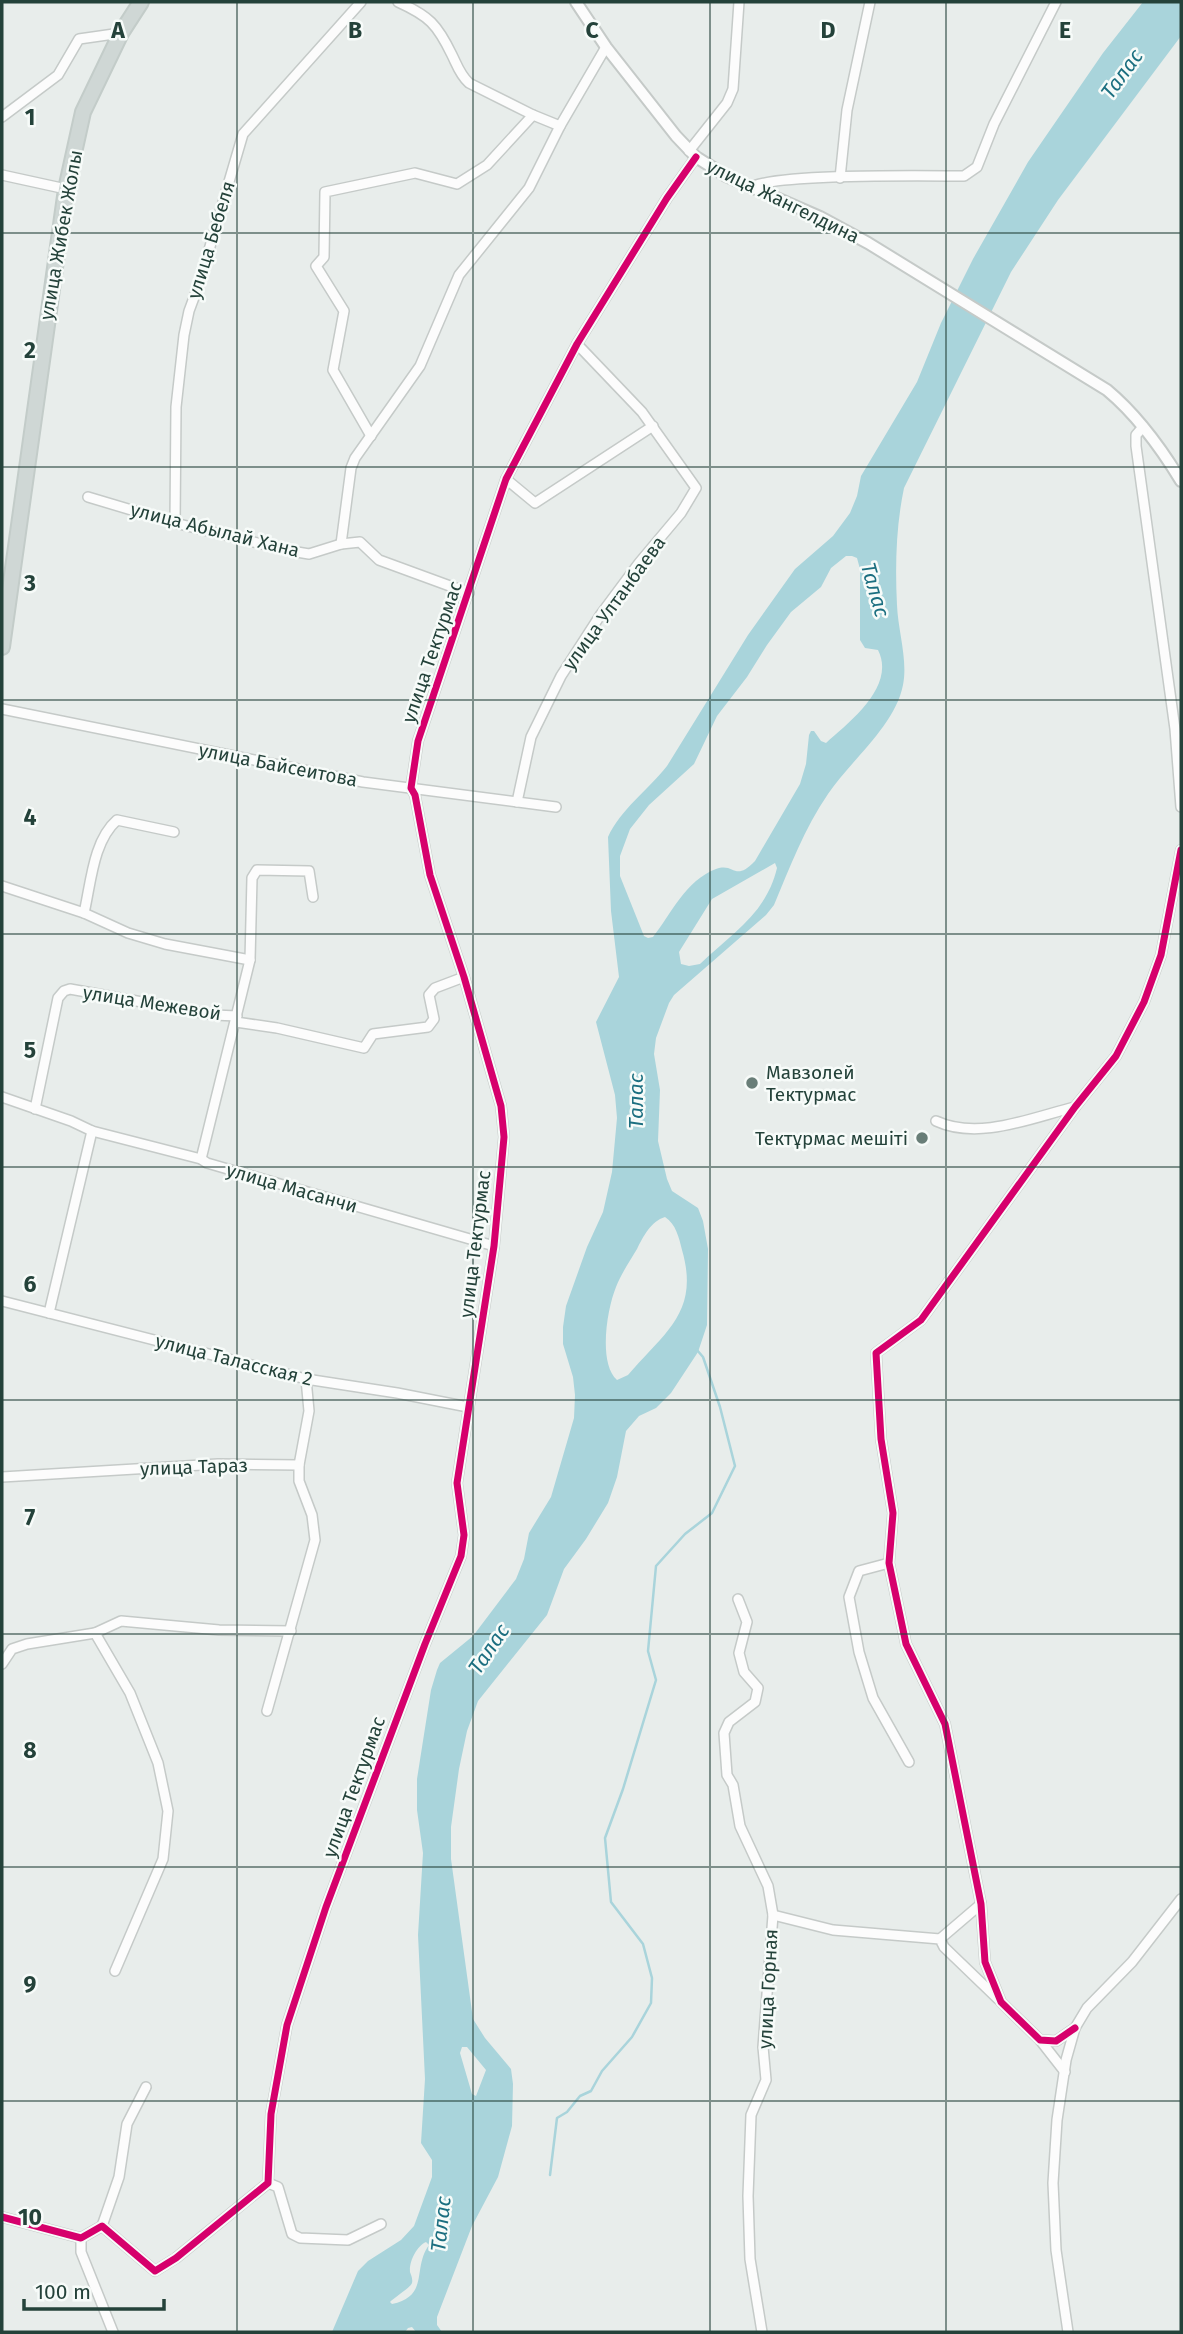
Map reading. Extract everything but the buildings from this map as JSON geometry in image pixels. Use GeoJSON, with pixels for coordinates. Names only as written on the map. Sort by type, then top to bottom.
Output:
{"type":"FeatureCollection","features":[{"type":"Feature","properties":{"kind":"main road","name":"улица Жибек Жолы"},"geometry":{"type":"LineString","coordinates":[[2,648],[66,189],[83,113],[121,33],[141,2]]}},
{"type":"Feature","properties":{"kind":"street","name":"улица Бебеля"},"geometry":{"type":"LineString","coordinates":[[175,523],[176,407],[184,335],[243,134],[360,2]]}},
{"type":"Feature","properties":{"kind":"street"},"geometry":{"type":"LineString","coordinates":[[398,2],[423,13],[441,33],[462,77],[469,83],[560,126]]}},
{"type":"Feature","properties":{"kind":"street","name":"улица Жангелдина"},"geometry":{"type":"LineString","coordinates":[[576,2],[606,47],[692,154],[749,188],[777,197],[820,217],[932,281],[1107,390],[1143,427],[1181,481]]}},
{"type":"Feature","properties":{"kind":"street","name":"улица Тектурмас"},"geometry":{"type":"LineString","coordinates":[[268,2183],[271,2115],[288,2025],[335,1883],[461,1556],[464,1535],[457,1483],[494,1246],[504,1137],[501,1106],[464,977],[430,875],[415,795],[411,788],[418,741],[506,479],[576,344],[692,154],[727,103],[733,89],[739,2]]}},
{"type":"Feature","properties":{"kind":"street"},"geometry":{"type":"LineString","coordinates":[[840,177],[847,110],[870,2]]}},
{"type":"Feature","properties":{"kind":"street"},"geometry":{"type":"LineString","coordinates":[[749,188],[762,182],[840,177],[964,176],[977,167],[994,124],[1056,2]]}},
{"type":"Feature","properties":{"kind":"street"},"geometry":{"type":"LineString","coordinates":[[2,117],[58,75],[79,39],[121,33]]}},
{"type":"Feature","properties":{"kind":"street"},"geometry":{"type":"LineString","coordinates":[[469,593],[379,560],[360,542],[341,544],[351,468],[370,436],[421,366],[459,275],[528,188],[606,47]]}},
{"type":"Feature","properties":{"kind":"street"},"geometry":{"type":"LineString","coordinates":[[370,436],[333,370],[344,311],[316,266],[324,257],[325,192],[415,173],[457,184],[487,165],[533,115]]}},
{"type":"Feature","properties":{"kind":"street"},"geometry":{"type":"LineString","coordinates":[[2,175],[66,189]]}},
{"type":"Feature","properties":{"kind":"street"},"geometry":{"type":"LineString","coordinates":[[506,479],[535,503],[653,426],[624,391],[576,344]]}},
{"type":"Feature","properties":{"kind":"street","name":"улица Ултанбаева"},"geometry":{"type":"LineString","coordinates":[[517,802],[531,737],[561,676],[601,614],[681,513],[696,488],[653,426]]}},
{"type":"Feature","properties":{"kind":"street"},"geometry":{"type":"LineString","coordinates":[[1143,427],[1136,435],[1136,446],[1175,729],[1181,807]]}},
{"type":"Feature","properties":{"kind":"street","name":"улица Абылай Хана"},"geometry":{"type":"LineString","coordinates":[[88,497],[175,523],[309,554],[341,544]]}},
{"type":"Feature","properties":{"kind":"street","name":"улица Байсеитова"},"geometry":{"type":"LineString","coordinates":[[2,709],[363,782],[556,807]]}},
{"type":"Feature","properties":{"kind":"street"},"geometry":{"type":"LineString","coordinates":[[84,912],[100,846],[107,829],[117,820],[174,832]]}},
{"type":"Feature","properties":{"kind":"street"},"geometry":{"type":"LineString","coordinates":[[1001,2002],[985,1962],[981,1904],[945,1724],[906,1644],[889,1563],[893,1513],[881,1439],[876,1353],[920,1320],[1075,1107],[1116,1056],[1144,1002],[1161,956],[1181,850]]}},
{"type":"Feature","properties":{"kind":"street"},"geometry":{"type":"LineString","coordinates":[[201,1159],[250,960],[252,878],[257,870],[309,871],[313,897]]}},
{"type":"Feature","properties":{"kind":"street"},"geometry":{"type":"LineString","coordinates":[[2,886],[84,912],[128,933],[165,944],[250,960]]}},
{"type":"Feature","properties":{"kind":"street"},"geometry":{"type":"LineString","coordinates":[[236,1019],[364,1048],[373,1034],[428,1027],[434,1019],[429,995],[435,988],[464,977]]}},
{"type":"Feature","properties":{"kind":"street","name":"улица Межевой"},"geometry":{"type":"LineString","coordinates":[[35,1109],[58,998],[64,991],[70,989],[236,1019]]}},
{"type":"Feature","properties":{"kind":"street","name":"улица Масанчи"},"geometry":{"type":"LineString","coordinates":[[2,1097],[92,1131],[201,1159],[206,1163],[494,1246]]}},
{"type":"Feature","properties":{"kind":"street"},"geometry":{"type":"LineString","coordinates":[[936,1121],[963,1129],[981,1129],[1075,1107]]}},
{"type":"Feature","properties":{"kind":"street"},"geometry":{"type":"LineString","coordinates":[[49,1313],[92,1131]]}},
{"type":"Feature","properties":{"kind":"street","name":"улица Таласская 2"},"geometry":{"type":"LineString","coordinates":[[2,1301],[306,1380],[397,1393],[468,1407]]}},
{"type":"Feature","properties":{"kind":"street"},"geometry":{"type":"LineString","coordinates":[[267,1711],[314,1540],[312,1515],[299,1481],[299,1465],[309,1411],[306,1380]]}},
{"type":"Feature","properties":{"kind":"street","name":"улица Тараз"},"geometry":{"type":"LineString","coordinates":[[2,1477],[218,1464],[299,1465]]}},
{"type":"Feature","properties":{"kind":"street"},"geometry":{"type":"LineString","coordinates":[[889,1563],[859,1571],[849,1597],[859,1653],[873,1698],[909,1762]]}},
{"type":"Feature","properties":{"kind":"street","name":"улица Горная"},"geometry":{"type":"LineString","coordinates":[[738,1599],[747,1622],[739,1653],[744,1672],[758,1688],[755,1702],[729,1722],[724,1733],[727,1775],[733,1785],[740,1826],[768,1886],[773,1915],[763,2047],[766,2080],[751,2115],[747,2196],[750,2259],[762,2332]]}},
{"type":"Feature","properties":{"kind":"street"},"geometry":{"type":"LineString","coordinates":[[2,1664],[12,1649],[95,1633],[121,1621],[206,1629],[290,1631]]}},
{"type":"Feature","properties":{"kind":"street"},"geometry":{"type":"LineString","coordinates":[[95,1633],[130,1692],[158,1763],[168,1811],[163,1859],[115,1971]]}},
{"type":"Feature","properties":{"kind":"street"},"geometry":{"type":"LineString","coordinates":[[1040,2040],[1056,2041],[1074,2028],[1087,2008],[1132,1962],[1181,1899]]}},
{"type":"Feature","properties":{"kind":"street"},"geometry":{"type":"LineString","coordinates":[[773,1915],[833,1930],[940,1938],[981,1904]]}},
{"type":"Feature","properties":{"kind":"street"},"geometry":{"type":"LineString","coordinates":[[940,1938],[944,1947],[1040,2040],[1065,2072]]}},
{"type":"Feature","properties":{"kind":"street"},"geometry":{"type":"LineString","coordinates":[[1068,2332],[1056,2250],[1053,2183],[1057,2120],[1074,2028]]}},
{"type":"Feature","properties":{"kind":"street"},"geometry":{"type":"LineString","coordinates":[[2,2217],[81,2238],[102,2226],[119,2177],[127,2124],[146,2087]]}},
{"type":"Feature","properties":{"kind":"street"},"geometry":{"type":"LineString","coordinates":[[102,2226],[155,2270],[176,2258],[268,2183],[278,2187],[292,2234],[300,2238],[348,2240],[381,2224]]}},
{"type":"Feature","properties":{"kind":"street"},"geometry":{"type":"LineString","coordinates":[[81,2238],[81,2252],[113,2332]]}},
{"type":"Feature","properties":{"kind":"water","name":"Талас"},"geometry":{"type":"Polygon","coordinates":[[[1143,2],[1181,2],[1181,36],[1058,200],[1011,272],[904,488],[896,576],[904,675],[903,685],[891,715],[819,807],[774,905],[674,995],[656,1038],[654,1054],[660,1090],[658,1141],[672,1191],[698,1208],[703,1221],[708,1249],[707,1325],[698,1352],[671,1393],[656,1408],[639,1416],[626,1431],[617,1477],[608,1503],[564,1569],[547,1615],[478,1701],[467,1731],[451,1827],[451,1859],[473,2019],[511,2069],[512,2126],[498,2177],[472,2226],[437,2317],[437,2325],[442,2332],[416,2332],[412,2327],[405,2332],[332,2332],[358,2271],[368,2261],[401,2240],[414,2226],[432,2177],[432,2160],[421,2143],[425,2079],[418,1935],[423,1853],[417,1810],[417,1779],[431,1690],[440,1663],[473,1636],[516,1579],[524,1559],[529,1533],[551,1497],[574,1418],[573,1377],[563,1344],[566,1306],[603,1212],[612,1172],[617,1118],[615,1095],[596,1022],[619,977],[611,911],[608,837],[627,809],[667,766],[748,635],[795,569],[833,536],[850,513],[861,476],[917,382],[941,323],[973,259],[1028,162],[1103,53],[1143,2]],[[846,556],[831,568],[821,587],[791,612],[717,716],[694,764],[649,805],[630,829],[620,856],[620,876],[644,936],[653,937],[680,898],[705,874],[722,868],[743,871],[755,861],[800,784],[811,731],[826,743],[858,713],[876,689],[881,677],[882,663],[878,650],[865,648],[860,640],[860,569],[857,558],[846,556]],[[775,863],[712,899],[679,952],[681,964],[700,964],[746,922],[765,898],[772,884],[777,868],[775,863]],[[665,1217],[645,1235],[620,1277],[613,1297],[607,1322],[606,1349],[611,1372],[617,1380],[628,1375],[655,1346],[676,1320],[683,1305],[686,1271],[681,1245],[672,1223],[665,1217]],[[462,2047],[460,2053],[472,2094],[476,2096],[486,2070],[467,2047],[462,2047]],[[426,2242],[411,2263],[412,2283],[390,2302],[392,2304],[404,2300],[416,2288],[421,2263],[429,2245],[426,2242]]]}},
{"type":"Feature","properties":{"kind":"waterway"},"geometry":{"type":"LineString","coordinates":[[550,2175],[557,2118],[567,2112],[580,2096],[591,2091],[602,2071],[632,2037],[651,2003],[652,1978],[643,1944],[611,1902],[605,1838],[656,1680],[648,1651],[656,1566],[685,1534],[712,1513],[735,1466],[720,1407],[703,1357],[697,1350]]}},
{"type":"Feature","properties":{"kind":"cycle path"},"geometry":{"type":"LineString","coordinates":[[2,2217],[81,2238],[102,2226],[155,2271],[176,2258],[268,2183],[271,2114],[287,2025],[326,1907],[461,1556],[464,1535],[457,1483],[494,1246],[504,1137],[501,1106],[464,977],[430,875],[415,795],[411,788],[418,741],[506,479],[577,344],[667,198],[696,157]]}},
{"type":"Feature","properties":{"kind":"cycle path"},"geometry":{"type":"LineString","coordinates":[[1075,2028],[1056,2041],[1040,2040],[1001,2002],[985,1962],[981,1904],[945,1724],[906,1644],[889,1563],[893,1513],[881,1439],[876,1353],[921,1320],[1075,1107],[1116,1056],[1144,1002],[1161,955],[1181,850]]}},
{"type":"Feature","properties":{"kind":"place","name":"Мавзолей Тектурмас"},"geometry":{"type":"Point","coordinates":[752,1083]}},
{"type":"Feature","properties":{"kind":"place","name":"Тектұрмас мешіті"},"geometry":{"type":"Point","coordinates":[922,1138]}}]}
